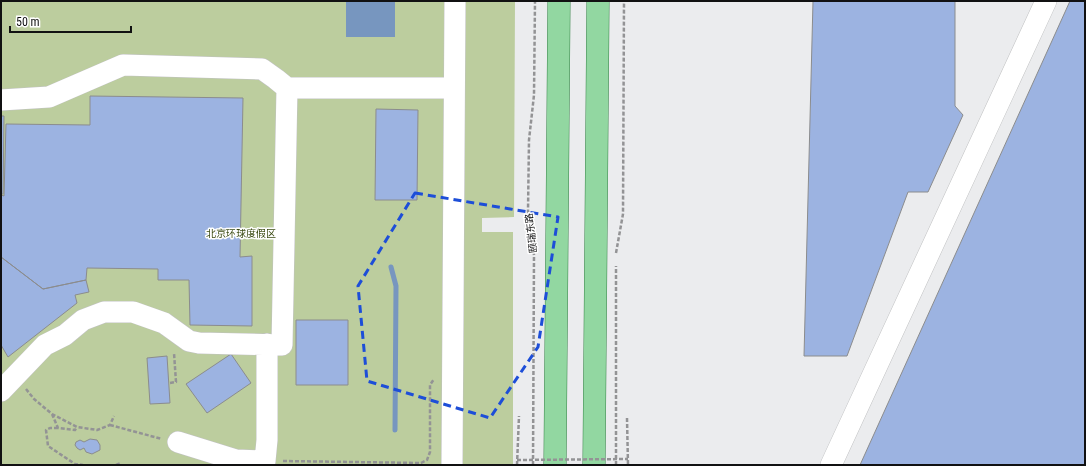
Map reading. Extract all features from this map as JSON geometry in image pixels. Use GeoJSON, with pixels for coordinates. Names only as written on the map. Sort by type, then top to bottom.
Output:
{"type":"FeatureCollection","features":[{"type":"Feature","properties":{"kind":"main road"},"geometry":{"type":"LineString","coordinates":[[555,465],[559,1]]}},
{"type":"Feature","properties":{"kind":"main road"},"geometry":{"type":"LineString","coordinates":[[594,465],[598,1]]}},
{"type":"Feature","properties":{"kind":"street"},"geometry":{"type":"LineString","coordinates":[[452,465],[455,1]]}},
{"type":"Feature","properties":{"kind":"street"},"geometry":{"type":"LineString","coordinates":[[832,465],[1046,1]]}},
{"type":"Feature","properties":{"kind":"street"},"geometry":{"type":"LineString","coordinates":[[1,100],[49,97],[123,65],[262,69],[276,78],[287,88],[454,88]]}},
{"type":"Feature","properties":{"kind":"street"},"geometry":{"type":"LineString","coordinates":[[1,391],[44,345],[65,335],[83,320],[104,312],[134,312],[164,323],[189,341],[199,343],[282,345],[287,88]]}},
{"type":"Feature","properties":{"kind":"street"},"geometry":{"type":"LineString","coordinates":[[170,441],[236,460],[264,463],[267,440],[267,344]]}},
{"type":"Feature","properties":{"kind":"path","name":"颐瑞东路"},"geometry":{"type":"LineString","coordinates":[[533,465],[534,255],[528,211],[529,140],[534,95],[535,1]]}},
{"type":"Feature","properties":{"kind":"path"},"geometry":{"type":"LineString","coordinates":[[616,258],[616,250],[623,214],[624,1]]}},
{"type":"Feature","properties":{"kind":"path"},"geometry":{"type":"LineString","coordinates":[[616,266],[616,465]]}},
{"type":"Feature","properties":{"kind":"path"},"geometry":{"type":"LineString","coordinates":[[170,383],[176,382],[172,329]]}},
{"type":"Feature","properties":{"kind":"path"},"geometry":{"type":"LineString","coordinates":[[264,463],[421,463],[427,460],[430,452],[430,385],[437,372]]}},
{"type":"Feature","properties":{"kind":"path"},"geometry":{"type":"LineString","coordinates":[[16,376],[34,399],[52,414],[76,427],[97,430],[110,425],[170,441]]}},
{"type":"Feature","properties":{"kind":"path"},"geometry":{"type":"LineString","coordinates":[[52,414],[58,428]]}},
{"type":"Feature","properties":{"kind":"path"},"geometry":{"type":"LineString","coordinates":[[110,425],[114,416]]}},
{"type":"Feature","properties":{"kind":"path"},"geometry":{"type":"LineString","coordinates":[[517,465],[519,416]]}},
{"type":"Feature","properties":{"kind":"path"},"geometry":{"type":"LineString","coordinates":[[627,418],[628,465]]}},
{"type":"Feature","properties":{"kind":"path"},"geometry":{"type":"LineString","coordinates":[[76,427],[75,430],[58,428],[50,428],[46,430],[48,446],[76,465],[83,465]]}},
{"type":"Feature","properties":{"kind":"path"},"geometry":{"type":"LineString","coordinates":[[517,460],[628,459]]}},
{"type":"Feature","properties":{"kind":"path"},"geometry":{"type":"LineString","coordinates":[[116,465],[121,463]]}},
{"type":"Feature","properties":{"kind":"highlighted area"},"geometry":{"type":"Polygon","coordinates":[[[415,193],[558,217],[538,347],[490,418],[367,381],[358,286],[415,193]]]}},
{"type":"Feature","properties":{"kind":"green space","name":"北京环球度假区"},"geometry":{"type":"Polygon","coordinates":[[[1,1],[515,1],[514,217],[482,218],[482,232],[513,232],[513,465],[1,465],[1,1]]]}},
{"type":"Feature","properties":{"kind":"water"},"geometry":{"type":"Polygon","coordinates":[[[346,1],[395,1],[395,37],[346,37],[346,1]]]}},
{"type":"Feature","properties":{"kind":"building"},"geometry":{"type":"Polygon","coordinates":[[[813,1],[955,1],[955,106],[963,115],[928,192],[908,192],[847,356],[804,356],[813,1]]]}},
{"type":"Feature","properties":{"kind":"building"},"geometry":{"type":"Polygon","coordinates":[[[1070,1],[1085,1],[1085,465],[860,465],[1070,1]]]}},
{"type":"Feature","properties":{"kind":"building"},"geometry":{"type":"Polygon","coordinates":[[[90,96],[243,98],[240,257],[252,256],[252,326],[190,325],[189,280],[158,280],[158,269],[87,268],[86,280],[43,289],[1,257],[1,195],[4,196],[6,124],[90,125],[90,96]]]}},
{"type":"Feature","properties":{"kind":"building"},"geometry":{"type":"Polygon","coordinates":[[[376,109],[418,110],[417,200],[375,200],[376,109]]]}},
{"type":"Feature","properties":{"kind":"building"},"geometry":{"type":"Polygon","coordinates":[[[1,116],[4,116],[3,194],[1,194],[1,116]]]}},
{"type":"Feature","properties":{"kind":"building"},"geometry":{"type":"Polygon","coordinates":[[[1,257],[43,289],[86,280],[89,292],[75,295],[77,303],[8,357],[1,345],[1,257]]]}},
{"type":"Feature","properties":{"kind":"building"},"geometry":{"type":"Polygon","coordinates":[[[296,320],[348,320],[348,385],[296,385],[296,320]]]}},
{"type":"Feature","properties":{"kind":"building"},"geometry":{"type":"Polygon","coordinates":[[[231,354],[251,383],[207,413],[186,384],[231,354]]]}},
{"type":"Feature","properties":{"kind":"building"},"geometry":{"type":"Polygon","coordinates":[[[167,356],[170,403],[150,404],[147,358],[167,356]]]}},
{"type":"Feature","properties":{"kind":"building"},"geometry":{"type":"Polygon","coordinates":[[[90,439],[97,440],[100,445],[100,450],[92,454],[86,452],[84,448],[80,450],[75,445],[76,442],[80,440],[84,442],[90,439]]]}},
{"type":"Feature","properties":{"kind":"waterway"},"geometry":{"type":"LineString","coordinates":[[391,267],[396,286],[395,430]]}}]}
